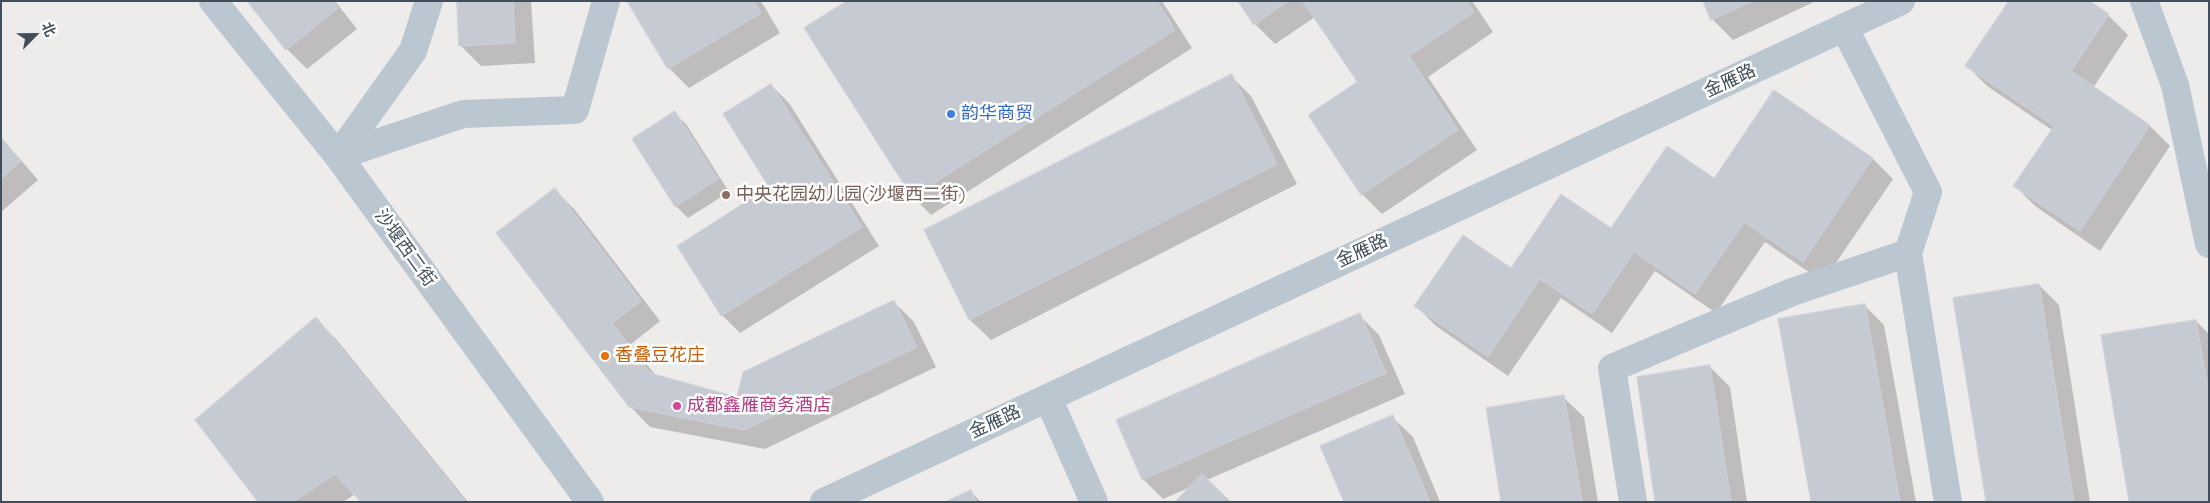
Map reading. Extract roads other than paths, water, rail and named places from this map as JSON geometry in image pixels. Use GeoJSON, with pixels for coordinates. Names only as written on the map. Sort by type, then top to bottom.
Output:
{"type":"FeatureCollection","features":[{"type":"Feature","properties":{"kind":"street","name":"沙堰西二街"},"geometry":{"type":"LineString","coordinates":[[213,1],[338,156],[590,502]]}},
{"type":"Feature","properties":{"kind":"street"},"geometry":{"type":"LineString","coordinates":[[338,156],[463,114],[575,110],[606,1]]}},
{"type":"Feature","properties":{"kind":"street","name":"金雁路"},"geometry":{"type":"LineString","coordinates":[[824,502],[1900,1]]}},
{"type":"Feature","properties":{"kind":"street"},"geometry":{"type":"LineString","coordinates":[[2144,1],[2175,85],[2209,244]]}},
{"type":"Feature","properties":{"kind":"street"},"geometry":{"type":"LineString","coordinates":[[338,156],[413,51],[420,7]]}},
{"type":"Feature","properties":{"kind":"street"},"geometry":{"type":"LineString","coordinates":[[1844,28],[1928,192],[1908,253],[1948,502]]}},
{"type":"Feature","properties":{"kind":"street"},"geometry":{"type":"LineString","coordinates":[[1634,502],[1612,368],[1792,292],[1908,253]]}},
{"type":"Feature","properties":{"kind":"street"},"geometry":{"type":"LineString","coordinates":[[1048,398],[1094,502]]}},
{"type":"Feature","properties":{"kind":"place","name":"韵华商贸"},"geometry":{"type":"Point","coordinates":[951,114]}},
{"type":"Feature","properties":{"kind":"place","name":"中央花园幼儿园(沙堰西二街)"},"geometry":{"type":"Point","coordinates":[726,195]}},
{"type":"Feature","properties":{"kind":"place","name":"香叠豆花庄"},"geometry":{"type":"Point","coordinates":[605,356]}},
{"type":"Feature","properties":{"kind":"place","name":"成都鑫雁商务酒店"},"geometry":{"type":"Point","coordinates":[677,406]}}]}
